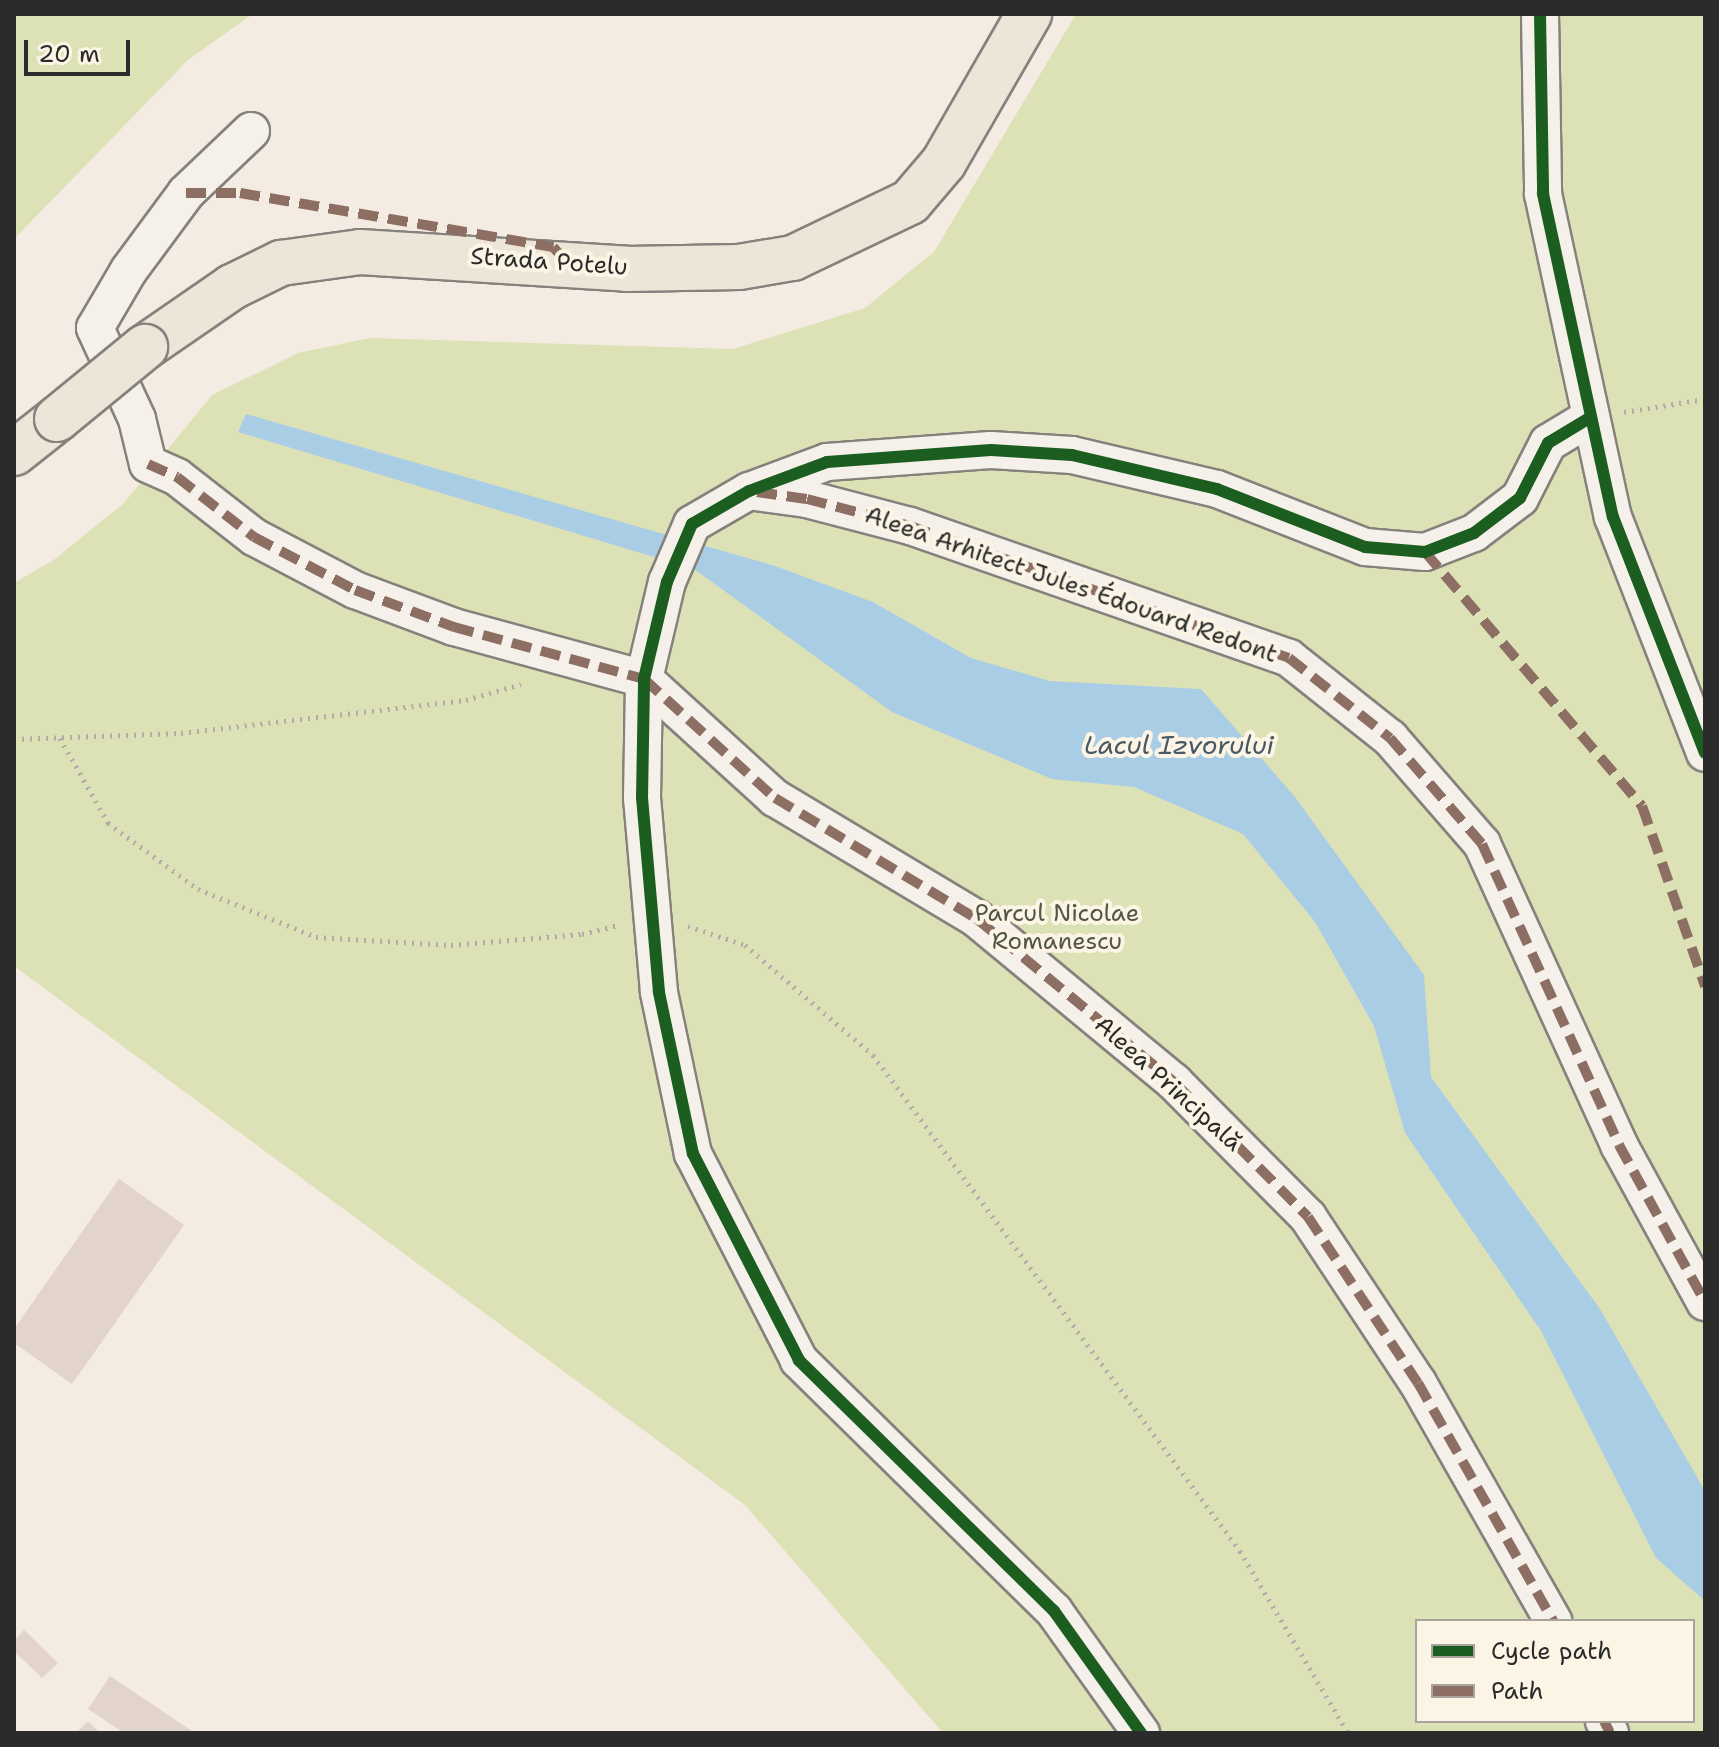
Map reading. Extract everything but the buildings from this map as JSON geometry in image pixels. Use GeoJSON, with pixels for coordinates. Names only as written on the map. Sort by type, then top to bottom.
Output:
{"type":"FeatureCollection","features":[{"type":"Feature","properties":{"kind":"main road","name":"Strada Potelu"},"geometry":{"type":"LineString","coordinates":[[14,453],[145,347],[232,287],[281,263],[360,252],[627,269],[739,267],[793,258],[910,202],[944,162],[1029,14]]}},
{"type":"Feature","properties":{"kind":"street"},"geometry":{"type":"LineString","coordinates":[[1540,14],[1543,194],[1613,517],[1705,753]]}},
{"type":"Feature","properties":{"kind":"street"},"geometry":{"type":"LineString","coordinates":[[251,131],[186,193],[129,270],[95,328],[137,419],[148,464],[177,477],[254,537],[355,590],[454,627],[644,679]]}},
{"type":"Feature","properties":{"kind":"street"},"geometry":{"type":"LineString","coordinates":[[1141,1733],[1054,1611],[799,1360],[693,1154],[659,992],[642,798],[644,679],[667,582],[692,524],[749,491],[827,462],[991,450],[1072,455],[1217,489],[1365,547],[1425,552],[1474,533],[1520,498],[1548,443],[1591,417]]}},
{"type":"Feature","properties":{"kind":"street","name":"Aleea Arhitect Jules Édouard Redont"},"geometry":{"type":"LineString","coordinates":[[749,491],[807,499],[910,526],[1289,658],[1390,738],[1482,844],[1619,1145],[1705,1302]]}},
{"type":"Feature","properties":{"kind":"street","name":"Aleea Principală"},"geometry":{"type":"LineString","coordinates":[[644,679],[775,798],[977,919],[1174,1082],[1308,1217],[1418,1383],[1552,1619]]}},
{"type":"Feature","properties":{"kind":"path"},"geometry":{"type":"LineString","coordinates":[[1591,417],[1705,399]]}},
{"type":"Feature","properties":{"kind":"path"},"geometry":{"type":"LineString","coordinates":[[14,739],[181,733],[450,702],[536,681]]}},
{"type":"Feature","properties":{"kind":"path"},"geometry":{"type":"LineString","coordinates":[[60,738],[108,823],[198,889],[316,937],[451,945],[582,934],[652,915],[745,945],[873,1055],[1240,1551],[1348,1733]]}},
{"type":"Feature","properties":{"kind":"green space"},"geometry":{"type":"Polygon","coordinates":[[[14,14],[253,14],[189,59],[14,239],[14,14]]]}},
{"type":"Feature","properties":{"kind":"green space","name":"Parcul Nicolae Romanescu"},"geometry":{"type":"Polygon","coordinates":[[[1076,14],[1705,14],[1705,1733],[943,1733],[745,1505],[14,966],[14,583],[55,559],[124,503],[212,395],[298,353],[370,338],[733,349],[865,308],[934,252],[1076,14]]]}},
{"type":"Feature","properties":{"kind":"water","name":"Lacul Izvorului"},"geometry":{"type":"Polygon","coordinates":[[[246,414],[775,566],[873,602],[971,658],[1050,681],[1201,689],[1295,797],[1424,975],[1431,1077],[1600,1309],[1705,1491],[1705,1601],[1656,1558],[1541,1331],[1405,1133],[1374,1026],[1315,922],[1243,834],[1134,787],[1052,779],[892,712],[694,569],[238,432],[246,414]]]}},
{"type":"Feature","properties":{"kind":"marked path"},"geometry":{"type":"LineString","coordinates":[[186,193],[240,193],[553,247],[569,264]]}},
{"type":"Feature","properties":{"kind":"marked path"},"geometry":{"type":"LineString","coordinates":[[148,464],[177,477],[254,537],[355,590],[454,627],[644,679],[775,798],[977,919],[1174,1082],[1308,1217],[1418,1383],[1552,1619]]}},
{"type":"Feature","properties":{"kind":"marked path"},"geometry":{"type":"LineString","coordinates":[[757,492],[807,499],[910,526],[1289,658],[1390,738],[1482,844],[1619,1145],[1705,1302]]}},
{"type":"Feature","properties":{"kind":"marked path"},"geometry":{"type":"LineString","coordinates":[[1425,552],[1642,806],[1705,986]]}},
{"type":"Feature","properties":{"kind":"marked path"},"geometry":{"type":"LineString","coordinates":[[1605,1723],[1610,1733]]}},
{"type":"Feature","properties":{"kind":"cycle path"},"geometry":{"type":"LineString","coordinates":[[1540,14],[1543,194],[1613,517],[1705,753]]}},
{"type":"Feature","properties":{"kind":"cycle path"},"geometry":{"type":"LineString","coordinates":[[1141,1733],[1054,1611],[799,1360],[693,1154],[659,992],[642,798],[644,679],[667,582],[692,524],[749,491],[827,462],[991,450],[1072,455],[1217,489],[1365,547],[1425,552],[1474,533],[1520,498],[1548,443],[1591,417]]}}]}
